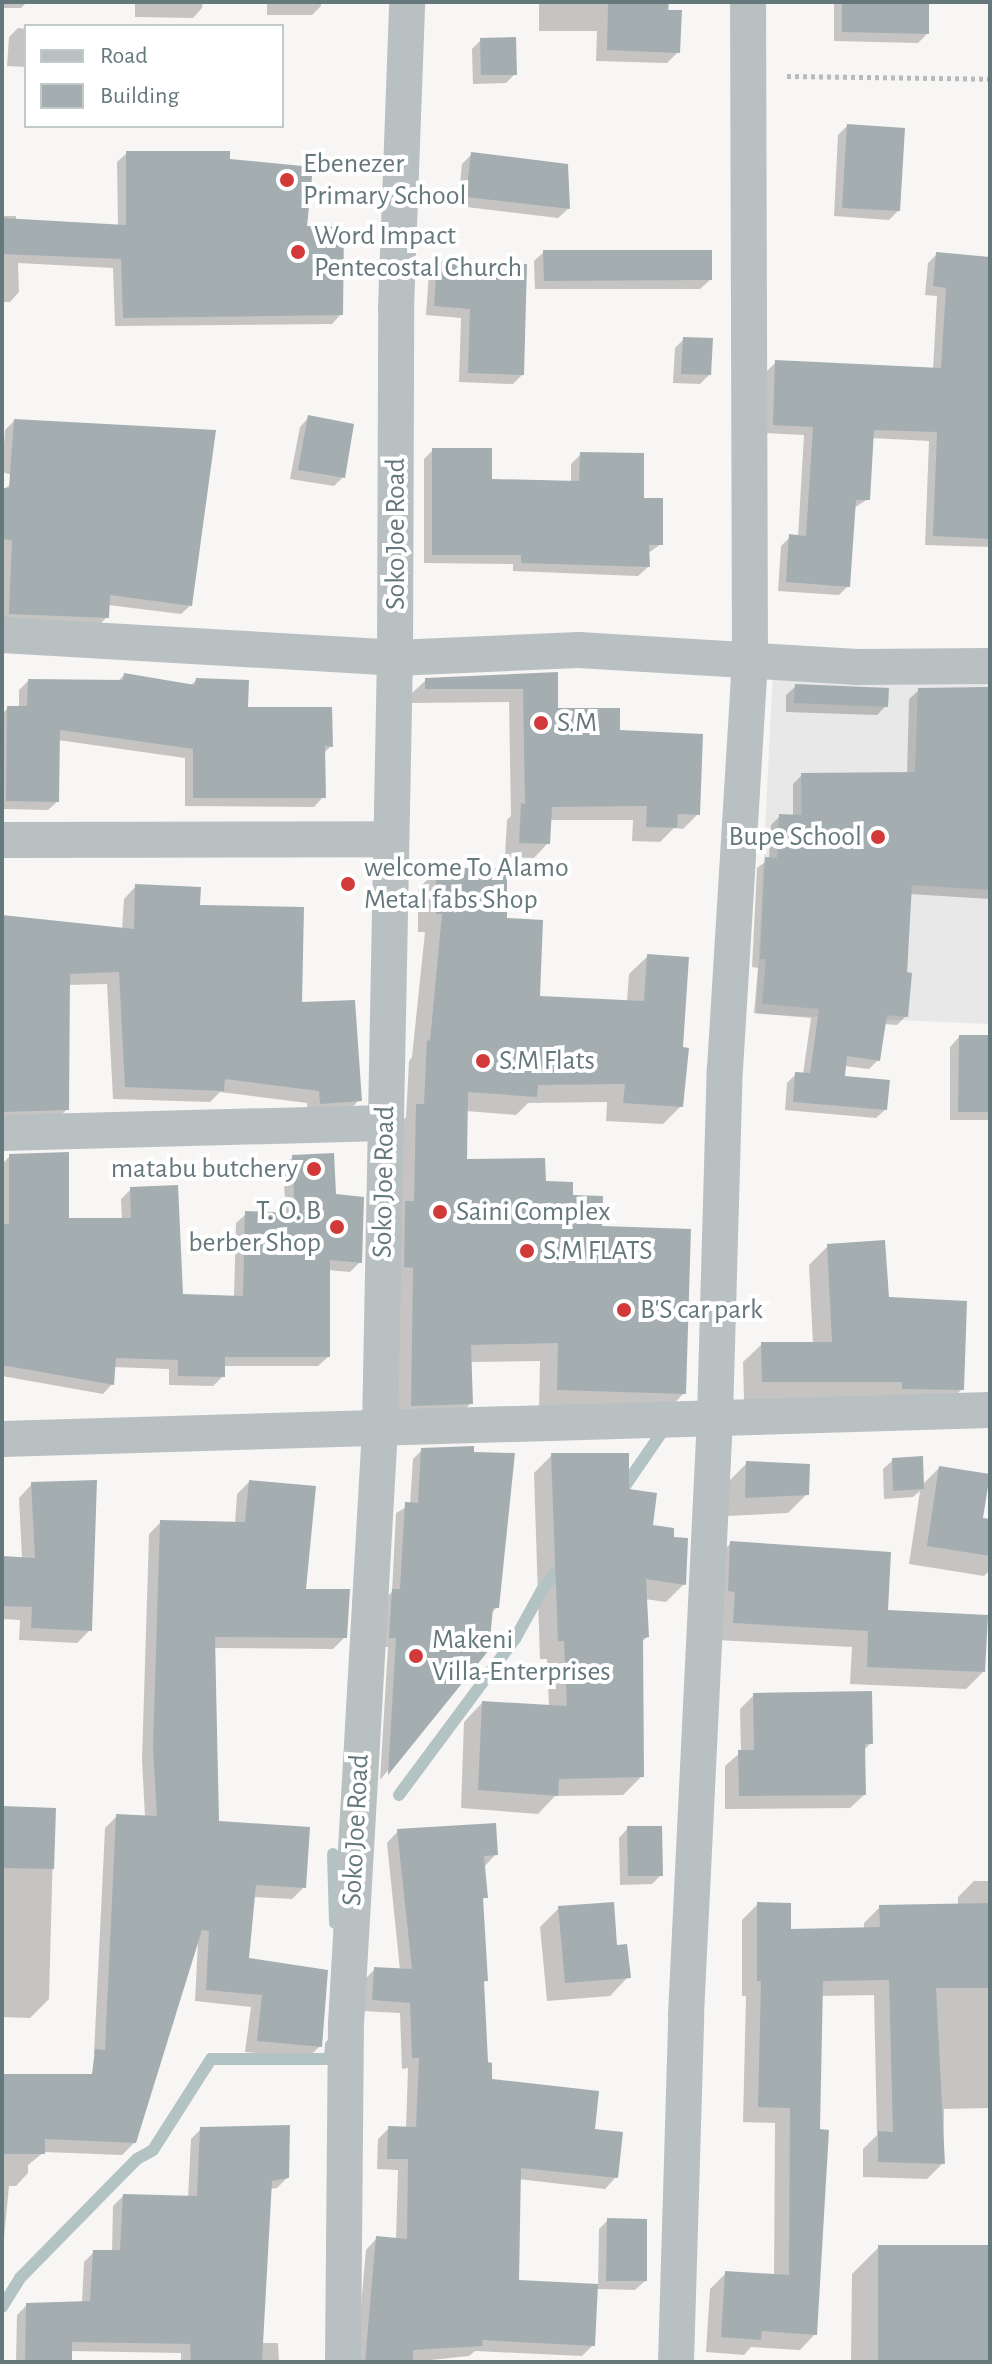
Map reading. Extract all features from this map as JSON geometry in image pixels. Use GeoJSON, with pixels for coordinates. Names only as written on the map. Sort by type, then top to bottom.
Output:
{"type":"FeatureCollection","features":[{"type":"Feature","properties":{"kind":"street","name":"Soko Joe Road"},"geometry":{"type":"LineString","coordinates":[[343,2362],[346,2024],[380,1429],[395,658],[396,308],[407,2]]}},
{"type":"Feature","properties":{"kind":"street"},"geometry":{"type":"LineString","coordinates":[[676,2362],[686,2015],[715,1417],[725,1069],[750,663],[748,2]]}},
{"type":"Feature","properties":{"kind":"street"},"geometry":{"type":"LineString","coordinates":[[2,635],[395,658],[579,650],[750,663],[857,667],[990,666]]}},
{"type":"Feature","properties":{"kind":"street"},"geometry":{"type":"LineString","coordinates":[[2,840],[390,839]]}},
{"type":"Feature","properties":{"kind":"street"},"geometry":{"type":"LineString","coordinates":[[2,1133],[385,1123]]}},
{"type":"Feature","properties":{"kind":"street"},"geometry":{"type":"LineString","coordinates":[[2,1439],[990,1410]]}},
{"type":"Feature","properties":{"kind":"path"},"geometry":{"type":"LineString","coordinates":[[748,76],[990,79]]}},
{"type":"Feature","properties":{"kind":"shaded area","name":"Bupe School"},"geometry":{"type":"Polygon","coordinates":[[[774,649],[990,659],[990,1024],[756,1014],[774,649]]]}},
{"type":"Feature","properties":{"kind":"building"},"geometry":{"type":"Polygon","coordinates":[[[608,2],[669,2],[668,10],[682,10],[680,53],[607,50],[608,2]]]}},
{"type":"Feature","properties":{"kind":"building"},"geometry":{"type":"Polygon","coordinates":[[[842,2],[929,2],[929,34],[842,32],[842,2]]]}},
{"type":"Feature","properties":{"kind":"building"},"geometry":{"type":"Polygon","coordinates":[[[516,37],[517,75],[481,75],[480,38],[516,37]]]}},
{"type":"Feature","properties":{"kind":"building"},"geometry":{"type":"Polygon","coordinates":[[[847,124],[905,128],[900,211],[842,208],[847,124]]]}},
{"type":"Feature","properties":{"kind":"building"},"geometry":{"type":"Polygon","coordinates":[[[126,151],[230,151],[230,159],[313,167],[307,226],[344,227],[343,315],[123,318],[121,259],[2,254],[2,218],[126,225],[126,151]]]}},
{"type":"Feature","properties":{"kind":"building"},"geometry":{"type":"Polygon","coordinates":[[[471,152],[568,164],[570,209],[466,197],[471,152]]]}},
{"type":"Feature","properties":{"kind":"building"},"geometry":{"type":"Polygon","coordinates":[[[543,250],[712,250],[712,280],[544,281],[543,250]]]}},
{"type":"Feature","properties":{"kind":"building"},"geometry":{"type":"Polygon","coordinates":[[[936,252],[990,257],[990,539],[933,536],[937,432],[874,430],[870,500],[856,500],[850,587],[786,582],[789,534],[806,536],[813,427],[773,425],[775,360],[941,368],[946,288],[933,286],[936,252]]]}},
{"type":"Feature","properties":{"kind":"building"},"geometry":{"type":"Polygon","coordinates":[[[437,261],[527,264],[524,375],[468,373],[470,309],[434,306],[437,261]]]}},
{"type":"Feature","properties":{"kind":"building"},"geometry":{"type":"Polygon","coordinates":[[[683,337],[713,338],[711,375],[681,374],[683,337]]]}},
{"type":"Feature","properties":{"kind":"building"},"geometry":{"type":"Polygon","coordinates":[[[308,415],[354,424],[345,478],[298,470],[308,415]]]}},
{"type":"Feature","properties":{"kind":"building"},"geometry":{"type":"Polygon","coordinates":[[[14,419],[216,430],[192,606],[110,595],[109,618],[9,614],[12,540],[2,539],[2,488],[9,488],[14,419]]]}},
{"type":"Feature","properties":{"kind":"building"},"geometry":{"type":"Polygon","coordinates":[[[432,448],[492,448],[492,479],[579,481],[580,452],[644,453],[644,498],[663,498],[663,545],[649,545],[650,567],[521,563],[521,555],[432,555],[432,448]]]}},
{"type":"Feature","properties":{"kind":"building"},"geometry":{"type":"Polygon","coordinates":[[[558,672],[558,708],[620,708],[620,730],[703,734],[700,815],[678,814],[677,828],[646,827],[647,806],[552,807],[550,844],[519,843],[521,803],[525,804],[523,689],[425,689],[425,678],[558,672]]]}},
{"type":"Feature","properties":{"kind":"building"},"geometry":{"type":"Polygon","coordinates":[[[124,673],[195,685],[196,678],[249,680],[248,707],[332,707],[333,747],[325,746],[326,798],[193,798],[193,749],[60,730],[59,802],[6,801],[7,706],[27,706],[28,679],[123,680],[124,673]]]}},
{"type":"Feature","properties":{"kind":"building"},"geometry":{"type":"Polygon","coordinates":[[[795,684],[889,688],[888,707],[794,703],[795,684]]]}},
{"type":"Feature","properties":{"kind":"building"},"geometry":{"type":"Polygon","coordinates":[[[990,687],[990,890],[912,885],[907,972],[912,973],[908,1017],[887,1015],[880,1061],[847,1056],[845,1076],[890,1080],[887,1110],[793,1102],[795,1072],[810,1073],[819,1009],[762,1004],[766,959],[760,959],[765,857],[777,858],[779,814],[802,815],[801,773],[915,772],[918,688],[990,687]]]}},
{"type":"Feature","properties":{"kind":"building"},"geometry":{"type":"Polygon","coordinates":[[[436,868],[507,868],[507,918],[543,920],[540,996],[644,1001],[647,954],[689,957],[683,1047],[689,1048],[683,1107],[623,1103],[625,1084],[538,1085],[537,1097],[468,1092],[467,1159],[545,1158],[546,1181],[573,1182],[573,1195],[603,1196],[602,1226],[691,1229],[686,1394],[557,1390],[558,1343],[471,1345],[473,1404],[411,1406],[413,1268],[404,1267],[405,1201],[414,1201],[416,1104],[424,1104],[427,1040],[430,1041],[442,914],[436,914],[436,868]]]}},
{"type":"Feature","properties":{"kind":"building"},"geometry":{"type":"Polygon","coordinates":[[[135,884],[201,887],[200,905],[304,907],[302,1002],[355,1000],[362,1101],[320,1104],[319,1091],[225,1079],[224,1091],[125,1087],[119,972],[70,974],[69,1110],[2,1112],[2,915],[134,929],[135,884]]]}},
{"type":"Feature","properties":{"kind":"building"},"geometry":{"type":"Polygon","coordinates":[[[959,1035],[990,1035],[990,1112],[958,1112],[959,1035]]]}},
{"type":"Feature","properties":{"kind":"building"},"geometry":{"type":"Polygon","coordinates":[[[69,1152],[69,1218],[131,1218],[130,1187],[178,1185],[183,1294],[243,1296],[245,1211],[295,1213],[292,1155],[334,1153],[336,1194],[364,1197],[362,1263],[330,1260],[330,1357],[225,1357],[225,1377],[178,1376],[178,1360],[116,1358],[114,1385],[2,1365],[2,1224],[9,1224],[9,1154],[69,1152]]]}},
{"type":"Feature","properties":{"kind":"building"},"geometry":{"type":"Polygon","coordinates":[[[885,1240],[889,1297],[967,1301],[964,1390],[902,1389],[902,1382],[762,1382],[761,1342],[832,1342],[827,1244],[885,1240]]]}},
{"type":"Feature","properties":{"kind":"building"},"geometry":{"type":"Polygon","coordinates":[[[474,1446],[474,1452],[515,1453],[499,1608],[493,1608],[489,1650],[388,1775],[396,1638],[389,1638],[392,1589],[400,1589],[405,1502],[418,1503],[421,1448],[474,1446]]]}},
{"type":"Feature","properties":{"kind":"building"},"geometry":{"type":"Polygon","coordinates":[[[551,1453],[629,1453],[629,1489],[657,1493],[653,1525],[674,1528],[674,1537],[688,1538],[686,1585],[646,1579],[649,1637],[643,1638],[644,1777],[559,1779],[558,1796],[478,1790],[482,1701],[567,1706],[564,1641],[558,1641],[551,1453]]]}},
{"type":"Feature","properties":{"kind":"building"},"geometry":{"type":"Polygon","coordinates":[[[923,1456],[924,1489],[893,1491],[892,1458],[923,1456]]]}},
{"type":"Feature","properties":{"kind":"building"},"geometry":{"type":"Polygon","coordinates":[[[746,1461],[810,1464],[809,1495],[745,1498],[746,1461]]]}},
{"type":"Feature","properties":{"kind":"building"},"geometry":{"type":"Polygon","coordinates":[[[939,1466],[990,1474],[983,1518],[990,1519],[990,1556],[927,1546],[939,1466]]]}},
{"type":"Feature","properties":{"kind":"building"},"geometry":{"type":"Polygon","coordinates":[[[97,1480],[92,1631],[31,1628],[32,1607],[2,1606],[2,1556],[35,1558],[31,1482],[97,1480]]]}},
{"type":"Feature","properties":{"kind":"building"},"geometry":{"type":"Polygon","coordinates":[[[249,1480],[316,1486],[306,1589],[350,1589],[347,1638],[215,1637],[219,1821],[310,1827],[306,1888],[256,1885],[249,1958],[328,1970],[322,2047],[257,2041],[262,1995],[206,1990],[209,1931],[202,1930],[136,2143],[45,2139],[45,2154],[2,2154],[2,2074],[92,2074],[95,2049],[105,2050],[116,1814],[157,1816],[153,1747],[160,1520],[245,1522],[249,1480]]]}},
{"type":"Feature","properties":{"kind":"building"},"geometry":{"type":"Polygon","coordinates":[[[730,1541],[891,1552],[888,1610],[988,1615],[985,1672],[867,1667],[868,1631],[733,1623],[735,1592],[728,1591],[730,1541]]]}},
{"type":"Feature","properties":{"kind":"building"},"geometry":{"type":"Polygon","coordinates":[[[872,1691],[873,1744],[865,1744],[866,1795],[739,1796],[738,1750],[754,1750],[753,1693],[872,1691]]]}},
{"type":"Feature","properties":{"kind":"building"},"geometry":{"type":"Polygon","coordinates":[[[2,1806],[56,1808],[54,1869],[2,1868],[2,1806]]]}},
{"type":"Feature","properties":{"kind":"building"},"geometry":{"type":"Polygon","coordinates":[[[496,1823],[498,1855],[484,1856],[488,1898],[483,1898],[488,1981],[484,1981],[488,2062],[492,2063],[492,2079],[599,2091],[595,2129],[623,2132],[618,2178],[521,2168],[519,2280],[598,2284],[595,2346],[482,2340],[483,2346],[413,2350],[413,2362],[365,2362],[376,2236],[407,2239],[408,2159],[387,2159],[388,2126],[416,2127],[419,2058],[412,2058],[410,2003],[372,2000],[374,1967],[412,1969],[397,1829],[496,1823]]]}},
{"type":"Feature","properties":{"kind":"building"},"geometry":{"type":"Polygon","coordinates":[[[627,1826],[662,1826],[663,1876],[628,1876],[627,1826]]]}},
{"type":"Feature","properties":{"kind":"building"},"geometry":{"type":"Polygon","coordinates":[[[614,1902],[617,1945],[627,1944],[631,1978],[565,1983],[558,1906],[614,1902]]]}},
{"type":"Feature","properties":{"kind":"building"},"geometry":{"type":"Polygon","coordinates":[[[757,1902],[791,1903],[791,1929],[880,1927],[879,1905],[990,1903],[990,1988],[936,1988],[945,2164],[878,2162],[878,2131],[893,2132],[889,1980],[823,1981],[820,2129],[829,2130],[817,2335],[762,2331],[761,2340],[721,2337],[725,2271],[789,2275],[790,2108],[758,2107],[761,1981],[757,1981],[757,1902]]]}},
{"type":"Feature","properties":{"kind":"building"},"geometry":{"type":"Polygon","coordinates":[[[290,2125],[289,2178],[272,2181],[262,2362],[191,2362],[190,2344],[72,2342],[72,2362],[25,2362],[26,2303],[90,2301],[93,2250],[120,2250],[123,2194],[197,2196],[200,2127],[290,2125]]]}},
{"type":"Feature","properties":{"kind":"building"},"geometry":{"type":"Polygon","coordinates":[[[607,2218],[647,2219],[647,2281],[606,2281],[607,2218]]]}},
{"type":"Feature","properties":{"kind":"building"},"geometry":{"type":"Polygon","coordinates":[[[878,2245],[990,2245],[990,2362],[878,2362],[878,2245]]]}},
{"type":"Feature","properties":{"kind":"waterway"},"geometry":{"type":"LineString","coordinates":[[620,1493],[660,1435]]}},
{"type":"Feature","properties":{"kind":"waterway"},"geometry":{"type":"LineString","coordinates":[[399,1795],[515,1639],[542,1590],[564,1563]]}},
{"type":"Feature","properties":{"kind":"waterway"},"geometry":{"type":"LineString","coordinates":[[333,1854],[335,1923]]}},
{"type":"Feature","properties":{"kind":"waterway"},"geometry":{"type":"LineString","coordinates":[[2,2307],[20,2278],[137,2159],[153,2150],[211,2059],[330,2059],[331,2045]]}},
{"type":"Feature","properties":{"kind":"place","name":"Ebenezer Primary School"},"geometry":{"type":"Point","coordinates":[287,180]}},
{"type":"Feature","properties":{"kind":"place","name":"Word Impact Pentecostal Church"},"geometry":{"type":"Point","coordinates":[298,252]}},
{"type":"Feature","properties":{"kind":"place","name":"S.M"},"geometry":{"type":"Point","coordinates":[541,723]}},
{"type":"Feature","properties":{"kind":"place","name":"Bupe School"},"geometry":{"type":"Point","coordinates":[878,837]}},
{"type":"Feature","properties":{"kind":"place","name":"welcome To Alamo Metal fabs Shop"},"geometry":{"type":"Point","coordinates":[348,884]}},
{"type":"Feature","properties":{"kind":"place","name":"S.M Flats"},"geometry":{"type":"Point","coordinates":[483,1061]}},
{"type":"Feature","properties":{"kind":"place","name":"matabu butchery"},"geometry":{"type":"Point","coordinates":[314,1169]}},
{"type":"Feature","properties":{"kind":"place","name":"Saini Complex"},"geometry":{"type":"Point","coordinates":[440,1212]}},
{"type":"Feature","properties":{"kind":"place","name":"T. O. B berber Shop"},"geometry":{"type":"Point","coordinates":[337,1227]}},
{"type":"Feature","properties":{"kind":"place","name":"S.M FLATS"},"geometry":{"type":"Point","coordinates":[527,1251]}},
{"type":"Feature","properties":{"kind":"place","name":"B'S car park"},"geometry":{"type":"Point","coordinates":[624,1310]}},
{"type":"Feature","properties":{"kind":"place","name":"Makeni Villa-Enterprises"},"geometry":{"type":"Point","coordinates":[416,1656]}}]}
